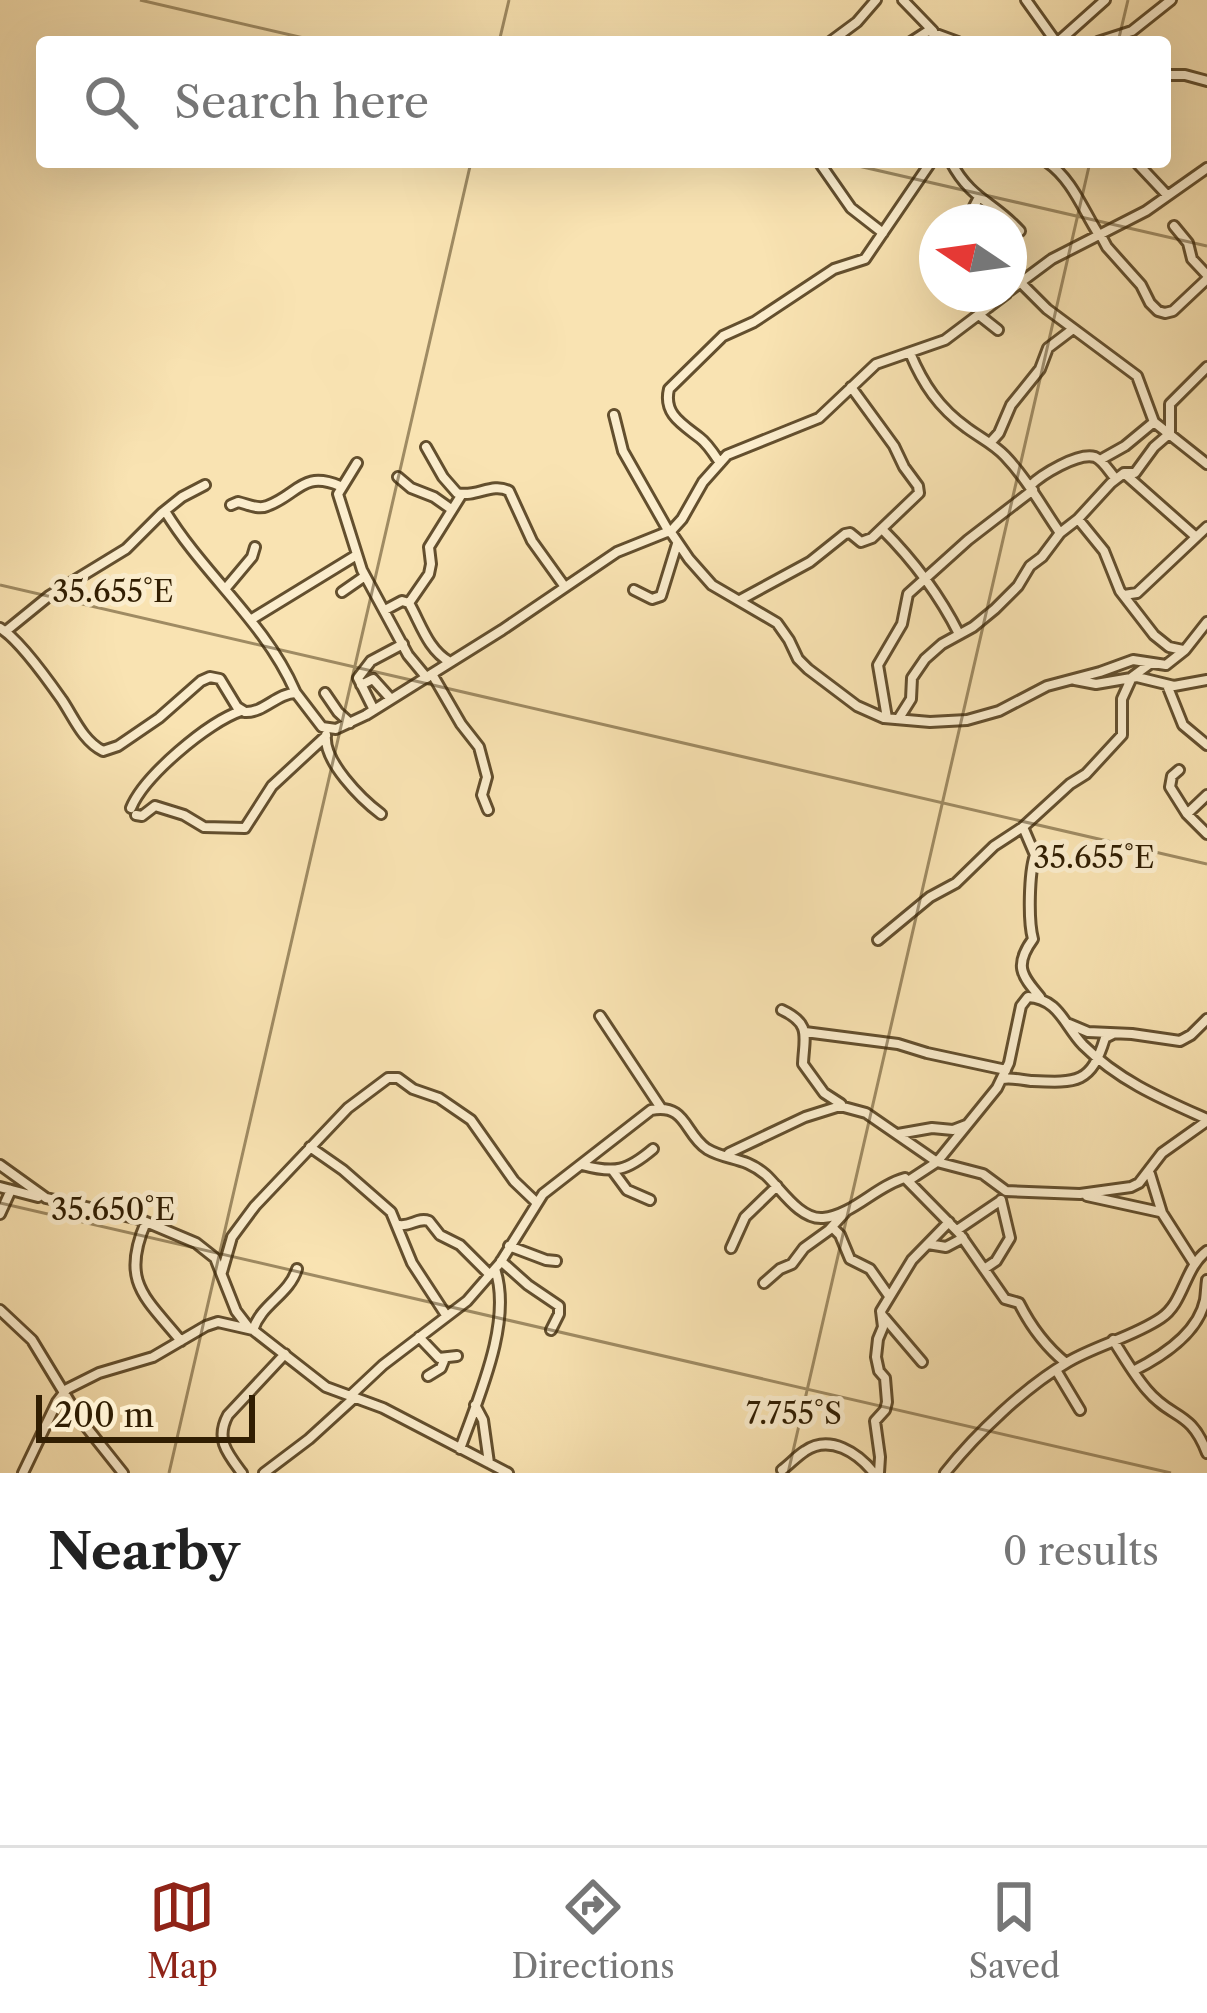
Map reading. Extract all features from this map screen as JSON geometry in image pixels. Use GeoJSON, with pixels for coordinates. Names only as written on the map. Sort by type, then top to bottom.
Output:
{"type":"FeatureCollection","features":[{"type":"Feature","properties":{"kind":"street"},"geometry":{"type":"LineString","coordinates":[[838,36],[876,0]]}},
{"type":"Feature","properties":{"kind":"street"},"geometry":{"type":"LineString","coordinates":[[903,0],[944,36]]}},
{"type":"Feature","properties":{"kind":"street"},"geometry":{"type":"LineString","coordinates":[[1026,0],[1053,36]]}},
{"type":"Feature","properties":{"kind":"street"},"geometry":{"type":"LineString","coordinates":[[1064,36],[1105,0]]}},
{"type":"Feature","properties":{"kind":"street"},"geometry":{"type":"LineString","coordinates":[[1118,36],[1132,32],[1170,0]]}},
{"type":"Feature","properties":{"kind":"street"},"geometry":{"type":"LineString","coordinates":[[918,36],[934,32]]}},
{"type":"Feature","properties":{"kind":"street"},"geometry":{"type":"LineString","coordinates":[[1171,75],[1207,81]]}},
{"type":"Feature","properties":{"kind":"street"},"geometry":{"type":"LineString","coordinates":[[823,168],[848,205],[883,232]]}},
{"type":"Feature","properties":{"kind":"street"},"geometry":{"type":"LineString","coordinates":[[720,463],[703,441],[678,422],[667,392],[723,336],[754,322],[834,269],[860,262],[927,168]]}},
{"type":"Feature","properties":{"kind":"street"},"geometry":{"type":"LineString","coordinates":[[954,168],[962,182],[989,204]]}},
{"type":"Feature","properties":{"kind":"street"},"geometry":{"type":"LineString","coordinates":[[1055,168],[1107,248],[1142,285],[1150,303],[1165,314],[1207,277],[1174,226]]}},
{"type":"Feature","properties":{"kind":"street"},"geometry":{"type":"LineString","coordinates":[[1142,168],[1167,195]]}},
{"type":"Feature","properties":{"kind":"street"},"geometry":{"type":"LineString","coordinates":[[1027,278],[1052,259],[1146,211],[1207,168]]}},
{"type":"Feature","properties":{"kind":"street"},"geometry":{"type":"LineString","coordinates":[[975,204],[979,197]]}},
{"type":"Feature","properties":{"kind":"street"},"geometry":{"type":"LineString","coordinates":[[1027,289],[1137,376],[1154,422],[1207,464]]}},
{"type":"Feature","properties":{"kind":"street"},"geometry":{"type":"LineString","coordinates":[[296,693],[256,712],[241,711],[220,720],[196,736],[144,787],[134,812],[142,816],[154,806],[210,829],[245,828],[272,785],[327,733],[430,676],[625,547],[669,531],[682,519],[703,482],[739,449],[819,418],[876,364],[945,340],[983,312]]}},
{"type":"Feature","properties":{"kind":"street"},"geometry":{"type":"LineString","coordinates":[[979,315],[998,330]]}},
{"type":"Feature","properties":{"kind":"street"},"geometry":{"type":"LineString","coordinates":[[990,443],[1011,405],[1040,369],[1047,350],[1073,329]]}},
{"type":"Feature","properties":{"kind":"street"},"geometry":{"type":"LineString","coordinates":[[910,352],[937,401],[956,421],[1003,454],[1032,488],[1060,533]]}},
{"type":"Feature","properties":{"kind":"street"},"geometry":{"type":"LineString","coordinates":[[893,719],[909,704],[910,681],[923,661],[1005,601],[1060,533],[1120,476],[1135,473],[1169,434],[1170,404],[1207,367]]}},
{"type":"Feature","properties":{"kind":"street"},"geometry":{"type":"LineString","coordinates":[[740,600],[810,562],[845,533],[862,542],[917,497],[920,489],[894,446],[851,388]]}},
{"type":"Feature","properties":{"kind":"street"},"geometry":{"type":"LineString","coordinates":[[614,415],[623,451],[688,559],[712,584],[777,623],[808,669],[857,706],[893,719],[968,720],[999,711],[1046,686],[1133,660],[1168,664],[1207,622]]}},
{"type":"Feature","properties":{"kind":"street"},"geometry":{"type":"LineString","coordinates":[[1100,460],[1154,422]]}},
{"type":"Feature","properties":{"kind":"street"},"geometry":{"type":"LineString","coordinates":[[427,447],[451,488],[462,494],[476,495],[496,487],[509,491],[532,541],[566,587]]}},
{"type":"Feature","properties":{"kind":"street"},"geometry":{"type":"LineString","coordinates":[[893,719],[878,665],[899,630],[908,594],[1040,477],[1089,457],[1100,460],[1195,536]]}},
{"type":"Feature","properties":{"kind":"street"},"geometry":{"type":"LineString","coordinates":[[357,463],[338,494],[355,556],[415,666],[430,676],[479,747],[487,777],[482,795],[488,810]]}},
{"type":"Feature","properties":{"kind":"street"},"geometry":{"type":"LineString","coordinates":[[398,477],[451,509]]}},
{"type":"Feature","properties":{"kind":"street"},"geometry":{"type":"LineString","coordinates":[[231,505],[267,506],[310,480],[340,486]]}},
{"type":"Feature","properties":{"kind":"street"},"geometry":{"type":"LineString","coordinates":[[205,485],[182,497],[126,549],[2,630],[15,637],[90,742],[104,751],[159,718],[210,677],[220,679],[241,711]]}},
{"type":"Feature","properties":{"kind":"street"},"geometry":{"type":"LineString","coordinates":[[409,603],[429,574],[429,547],[462,494]]}},
{"type":"Feature","properties":{"kind":"street"},"geometry":{"type":"LineString","coordinates":[[165,511],[271,645],[296,693],[327,733],[326,749],[346,779],[382,814]]}},
{"type":"Feature","properties":{"kind":"street"},"geometry":{"type":"LineString","coordinates":[[1078,519],[1104,550],[1124,595],[1156,638],[1168,647],[1185,650]]}},
{"type":"Feature","properties":{"kind":"street"},"geometry":{"type":"LineString","coordinates":[[1124,595],[1137,593],[1207,527]]}},
{"type":"Feature","properties":{"kind":"street"},"geometry":{"type":"LineString","coordinates":[[882,530],[905,554],[959,635]]}},
{"type":"Feature","properties":{"kind":"street"},"geometry":{"type":"LineString","coordinates":[[634,590],[646,598],[661,596],[678,542]]}},
{"type":"Feature","properties":{"kind":"street"},"geometry":{"type":"LineString","coordinates":[[226,588],[255,547]]}},
{"type":"Feature","properties":{"kind":"street"},"geometry":{"type":"LineString","coordinates":[[252,619],[355,556]]}},
{"type":"Feature","properties":{"kind":"street"},"geometry":{"type":"LineString","coordinates":[[342,592],[365,576]]}},
{"type":"Feature","properties":{"kind":"street"},"geometry":{"type":"LineString","coordinates":[[385,610],[409,603]]}},
{"type":"Feature","properties":{"kind":"street"},"geometry":{"type":"LineString","coordinates":[[409,603],[431,644],[452,662]]}},
{"type":"Feature","properties":{"kind":"street"},"geometry":{"type":"LineString","coordinates":[[374,710],[358,680],[365,666],[403,644]]}},
{"type":"Feature","properties":{"kind":"street"},"geometry":{"type":"LineString","coordinates":[[878,940],[930,897],[956,883],[994,846],[1086,774],[1122,735],[1122,699],[1132,677],[1151,662]]}},
{"type":"Feature","properties":{"kind":"street"},"geometry":{"type":"LineString","coordinates":[[1074,679],[1089,684],[1143,677],[1167,685],[1207,680]]}},
{"type":"Feature","properties":{"kind":"street"},"geometry":{"type":"LineString","coordinates":[[361,686],[373,679],[391,699]]}},
{"type":"Feature","properties":{"kind":"street"},"geometry":{"type":"LineString","coordinates":[[1167,685],[1183,725],[1207,745]]}},
{"type":"Feature","properties":{"kind":"street"},"geometry":{"type":"LineString","coordinates":[[325,693],[350,723]]}},
{"type":"Feature","properties":{"kind":"street"},"geometry":{"type":"LineString","coordinates":[[1179,770],[1170,788],[1207,834]]}},
{"type":"Feature","properties":{"kind":"street"},"geometry":{"type":"LineString","coordinates":[[1187,814],[1207,795]]}},
{"type":"Feature","properties":{"kind":"street"},"geometry":{"type":"LineString","coordinates":[[1023,827],[1035,855],[1029,915],[1033,939],[1020,966],[1042,1000]]}},
{"type":"Feature","properties":{"kind":"street"},"geometry":{"type":"LineString","coordinates":[[724,1154],[755,1150],[819,1111],[840,1106],[866,1113],[937,1162],[983,1174],[1002,1189],[1080,1194],[1131,1187],[1143,1180],[1162,1153],[1207,1120],[1113,1072],[1085,1047],[1053,1005],[1028,998],[1021,1006],[1004,1075],[937,1162],[908,1181]]}},
{"type":"Feature","properties":{"kind":"street"},"geometry":{"type":"LineString","coordinates":[[782,1010],[806,1032],[803,1064],[824,1094],[848,1108]]}},
{"type":"Feature","properties":{"kind":"street"},"geometry":{"type":"LineString","coordinates":[[600,1016],[661,1108]]}},
{"type":"Feature","properties":{"kind":"street"},"geometry":{"type":"LineString","coordinates":[[1067,1023],[1088,1032],[1180,1040],[1207,1019]]}},
{"type":"Feature","properties":{"kind":"street"},"geometry":{"type":"LineString","coordinates":[[806,1032],[898,1043],[1004,1075],[1078,1079],[1089,1074],[1105,1038],[1114,1034]]}},
{"type":"Feature","properties":{"kind":"street"},"geometry":{"type":"LineString","coordinates":[[222,1272],[243,1220],[348,1108],[393,1077],[439,1098],[471,1120],[514,1181],[537,1203]]}},
{"type":"Feature","properties":{"kind":"street"},"geometry":{"type":"LineString","coordinates":[[270,1471],[338,1414],[383,1365],[467,1301],[495,1268],[543,1194],[651,1110],[661,1108],[675,1112],[708,1150],[758,1169],[809,1216],[821,1218],[847,1210],[890,1184],[903,1178],[908,1181],[960,1234],[1005,1299],[1019,1303],[1043,1344],[1066,1363]]}},
{"type":"Feature","properties":{"kind":"street"},"geometry":{"type":"LineString","coordinates":[[897,1135],[932,1128],[953,1130],[968,1124]]}},
{"type":"Feature","properties":{"kind":"street"},"geometry":{"type":"LineString","coordinates":[[310,1148],[381,1201],[398,1225],[412,1263],[446,1315]]}},
{"type":"Feature","properties":{"kind":"street"},"geometry":{"type":"LineString","coordinates":[[580,1165],[625,1169],[653,1149]]}},
{"type":"Feature","properties":{"kind":"street"},"geometry":{"type":"LineString","coordinates":[[755,1150],[758,1169]]}},
{"type":"Feature","properties":{"kind":"street"},"geometry":{"type":"LineString","coordinates":[[0,1166],[46,1198]]}},
{"type":"Feature","properties":{"kind":"street"},"geometry":{"type":"LineString","coordinates":[[613,1171],[627,1190],[650,1200]]}},
{"type":"Feature","properties":{"kind":"street"},"geometry":{"type":"LineString","coordinates":[[1149,1171],[1162,1213],[1194,1263]]}},
{"type":"Feature","properties":{"kind":"street"},"geometry":{"type":"LineString","coordinates":[[731,1248],[745,1217],[777,1186]]}},
{"type":"Feature","properties":{"kind":"street"},"geometry":{"type":"LineString","coordinates":[[0,1214],[5,1189],[146,1221],[196,1243],[210,1252],[236,1311],[252,1330],[326,1387],[395,1414],[508,1473]]}},
{"type":"Feature","properties":{"kind":"street"},"geometry":{"type":"LineString","coordinates":[[928,1244],[946,1247],[1013,1193]]}},
{"type":"Feature","properties":{"kind":"street"},"geometry":{"type":"LineString","coordinates":[[1080,1194],[1162,1213]]}},
{"type":"Feature","properties":{"kind":"street"},"geometry":{"type":"LineString","coordinates":[[984,1269],[1011,1236],[1001,1200]]}},
{"type":"Feature","properties":{"kind":"street"},"geometry":{"type":"LineString","coordinates":[[764,1283],[792,1264],[847,1210]]}},
{"type":"Feature","properties":{"kind":"street"},"geometry":{"type":"LineString","coordinates":[[146,1221],[137,1249],[138,1285],[143,1298],[181,1341]]}},
{"type":"Feature","properties":{"kind":"street"},"geometry":{"type":"LineString","coordinates":[[398,1225],[429,1221],[440,1235],[516,1276],[559,1306],[551,1330]]}},
{"type":"Feature","properties":{"kind":"street"},"geometry":{"type":"LineString","coordinates":[[782,1470],[807,1449],[832,1446],[855,1453],[876,1473],[880,1457],[874,1426],[887,1402],[876,1357],[881,1314],[911,1259],[949,1222]]}},
{"type":"Feature","properties":{"kind":"street"},"geometry":{"type":"LineString","coordinates":[[832,1226],[850,1259],[870,1269],[889,1296]]}},
{"type":"Feature","properties":{"kind":"street"},"geometry":{"type":"LineString","coordinates":[[509,1246],[556,1261]]}},
{"type":"Feature","properties":{"kind":"street"},"geometry":{"type":"LineString","coordinates":[[945,1473],[1000,1416],[1056,1370],[1164,1316],[1194,1263],[1207,1251]]}},
{"type":"Feature","properties":{"kind":"street"},"geometry":{"type":"LineString","coordinates":[[460,1449],[498,1329],[500,1294],[495,1268]]}},
{"type":"Feature","properties":{"kind":"street"},"geometry":{"type":"LineString","coordinates":[[252,1330],[258,1315],[293,1282],[297,1269]]}},
{"type":"Feature","properties":{"kind":"street"},"geometry":{"type":"LineString","coordinates":[[1133,1371],[1168,1351],[1190,1329],[1203,1305],[1207,1280]]}},
{"type":"Feature","properties":{"kind":"street"},"geometry":{"type":"LineString","coordinates":[[0,1310],[32,1340],[63,1394],[123,1473]]}},
{"type":"Feature","properties":{"kind":"street"},"geometry":{"type":"LineString","coordinates":[[881,1314],[922,1362]]}},
{"type":"Feature","properties":{"kind":"street"},"geometry":{"type":"LineString","coordinates":[[23,1473],[63,1394],[80,1382],[153,1357],[218,1322],[252,1330]]}},
{"type":"Feature","properties":{"kind":"street"},"geometry":{"type":"LineString","coordinates":[[419,1337],[433,1353],[457,1356]]}},
{"type":"Feature","properties":{"kind":"street"},"geometry":{"type":"LineString","coordinates":[[1113,1340],[1147,1391],[1188,1419],[1206,1448]]}},
{"type":"Feature","properties":{"kind":"street"},"geometry":{"type":"LineString","coordinates":[[242,1473],[221,1442],[225,1420],[285,1354]]}},
{"type":"Feature","properties":{"kind":"street"},"geometry":{"type":"LineString","coordinates":[[428,1376],[441,1368],[445,1358]]}},
{"type":"Feature","properties":{"kind":"street"},"geometry":{"type":"LineString","coordinates":[[1056,1370],[1080,1410]]}},
{"type":"Feature","properties":{"kind":"street"},"geometry":{"type":"LineString","coordinates":[[475,1405],[483,1420],[490,1465]]}}]}
